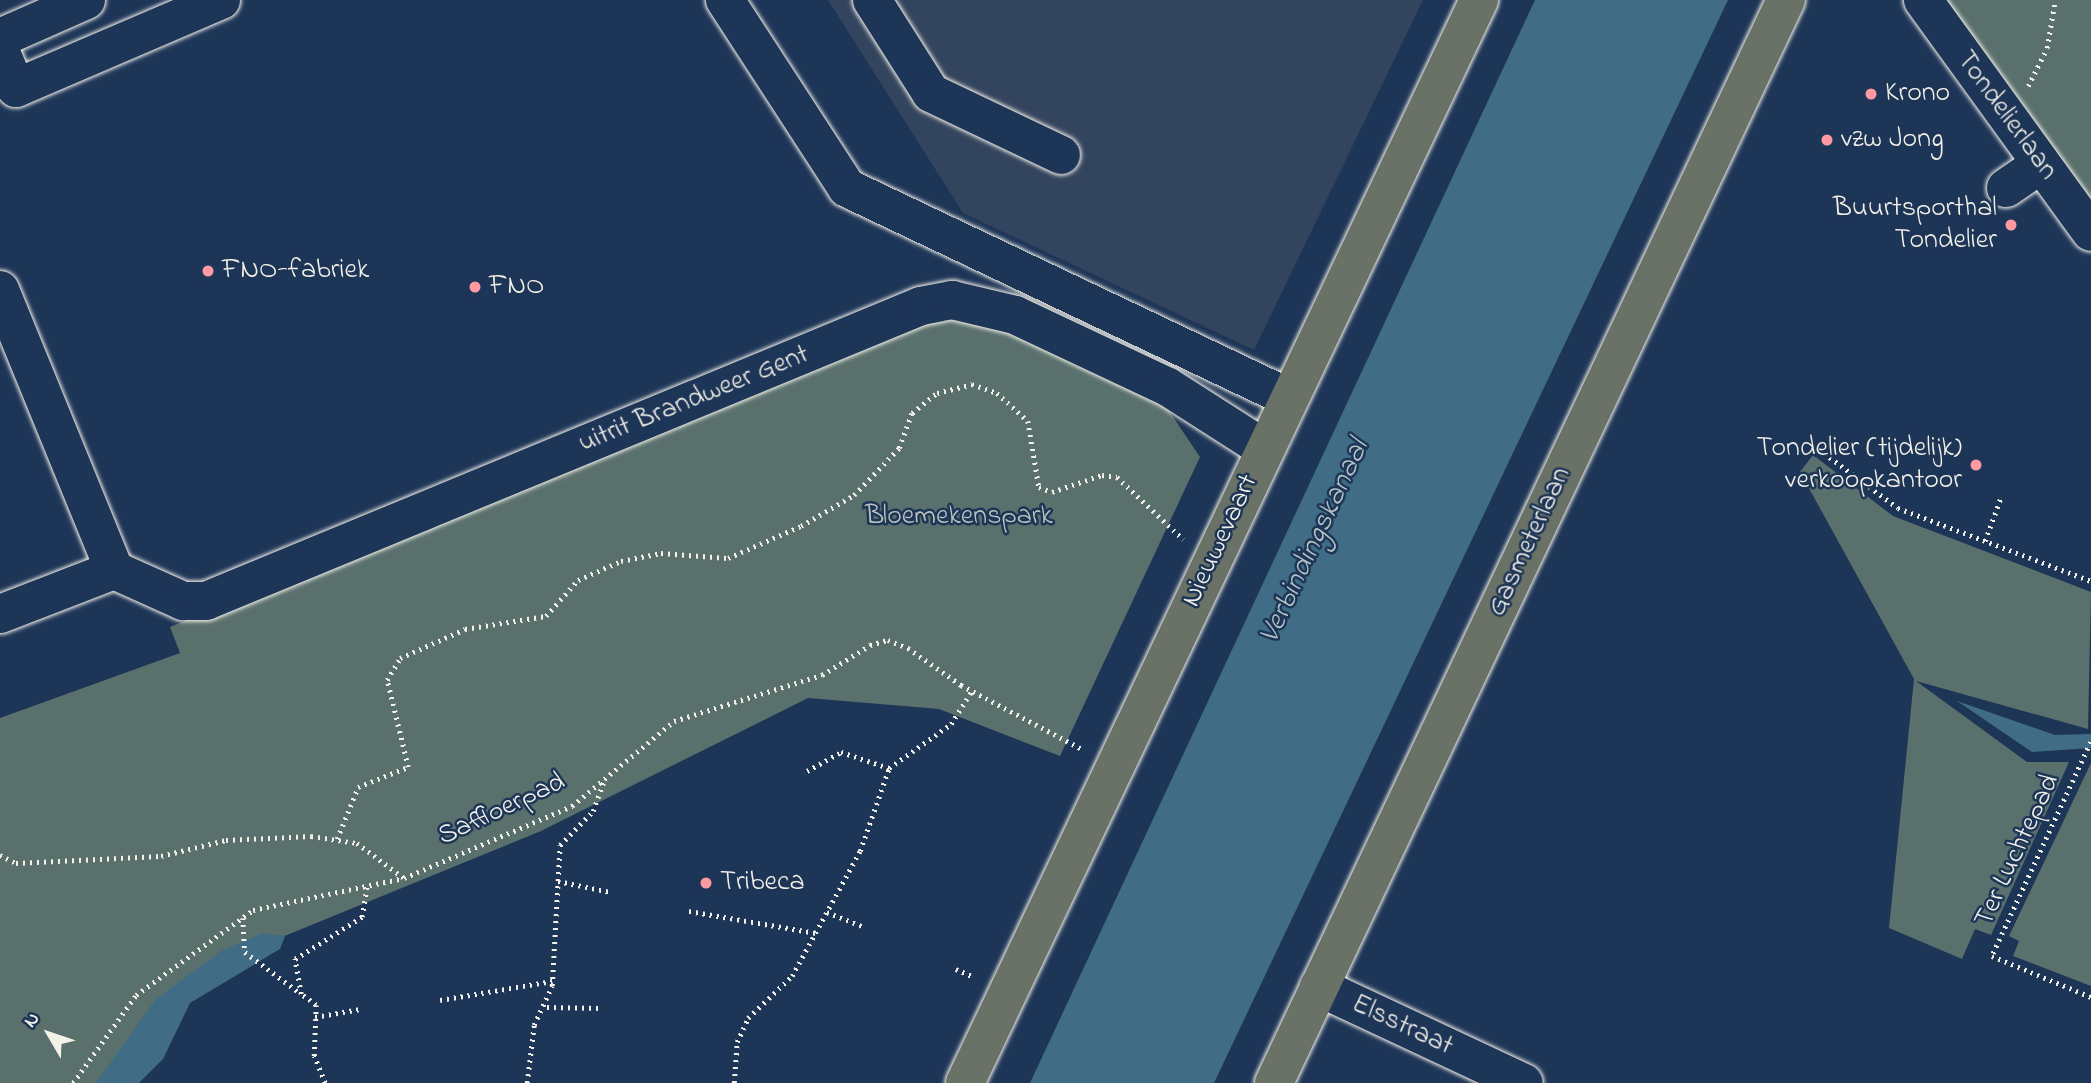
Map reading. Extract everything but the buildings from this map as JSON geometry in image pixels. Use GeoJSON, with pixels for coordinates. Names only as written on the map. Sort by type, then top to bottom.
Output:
{"type":"FeatureCollection","features":[{"type":"Feature","properties":{"kind":"main road","name":"Nieuwevaart"},"geometry":{"type":"LineString","coordinates":[[965,1083],[1479,0]]}},
{"type":"Feature","properties":{"kind":"main road","name":"Gasmeterlaan"},"geometry":{"type":"LineString","coordinates":[[1274,1083],[1786,0]]}},
{"type":"Feature","properties":{"kind":"street"},"geometry":{"type":"LineString","coordinates":[[0,37],[86,0]]}},
{"type":"Feature","properties":{"kind":"street"},"geometry":{"type":"LineString","coordinates":[[0,50],[16,88],[221,0]]}},
{"type":"Feature","properties":{"kind":"street"},"geometry":{"type":"LineString","coordinates":[[726,0],[848,188],[1289,398]]}},
{"type":"Feature","properties":{"kind":"street"},"geometry":{"type":"LineString","coordinates":[[872,0],[930,93],[1061,155]]}},
{"type":"Feature","properties":{"kind":"street","name":"Tondelierlaan"},"geometry":{"type":"LineString","coordinates":[[1923,0],[2091,232]]}},
{"type":"Feature","properties":{"kind":"street"},"geometry":{"type":"LineString","coordinates":[[2006,188],[2041,164]]}},
{"type":"Feature","properties":{"kind":"street","name":"uitrit Brandweer Gent"},"geometry":{"type":"LineString","coordinates":[[114,570],[183,601],[206,601],[921,306],[952,300],[1015,315],[1145,376],[1265,449]]}},
{"type":"Feature","properties":{"kind":"street"},"geometry":{"type":"LineString","coordinates":[[0,614],[114,570],[4,312]]}},
{"type":"Feature","properties":{"kind":"street","name":"Elsstraat"},"geometry":{"type":"LineString","coordinates":[[1319,987],[1524,1083]]}},
{"type":"Feature","properties":{"kind":"path"},"geometry":{"type":"LineString","coordinates":[[2010,121],[2047,48],[2055,0]]}},
{"type":"Feature","properties":{"kind":"path"},"geometry":{"type":"LineString","coordinates":[[337,839],[358,787],[408,767],[387,680],[400,658],[465,629],[546,616],[578,580],[621,561],[661,553],[728,558],[801,526],[854,495],[899,448],[912,413],[937,393],[972,384],[997,393],[1028,421],[1039,487],[1052,492],[1102,475],[1117,477],[1136,488],[1150,514],[1214,557]]}},
{"type":"Feature","properties":{"kind":"path"},"geometry":{"type":"LineString","coordinates":[[1824,453],[1898,508],[2091,581]]}},
{"type":"Feature","properties":{"kind":"path"},"geometry":{"type":"LineString","coordinates":[[1985,541],[2001,497]]}},
{"type":"Feature","properties":{"kind":"path","name":"Saffloerpad"},"geometry":{"type":"LineString","coordinates":[[73,1083],[136,995],[243,917],[404,878],[572,806],[674,722],[822,675],[888,640],[972,690],[1082,748]]}},
{"type":"Feature","properties":{"kind":"path"},"geometry":{"type":"LineString","coordinates":[[734,1083],[737,1042],[748,1018],[792,976],[860,851],[889,768],[951,723],[972,690]]}},
{"type":"Feature","properties":{"kind":"path","name":"Ter Luchtepad"},"geometry":{"type":"LineString","coordinates":[[2091,743],[1992,956],[2091,997]]}},
{"type":"Feature","properties":{"kind":"path"},"geometry":{"type":"LineString","coordinates":[[807,771],[841,752],[889,768]]}},
{"type":"Feature","properties":{"kind":"path"},"geometry":{"type":"LineString","coordinates":[[527,1083],[534,1025],[547,1007],[552,981],[560,845],[593,811],[605,777]]}},
{"type":"Feature","properties":{"kind":"path"},"geometry":{"type":"LineString","coordinates":[[0,855],[16,863],[161,856],[252,838],[337,839],[377,853],[404,878]]}},
{"type":"Feature","properties":{"kind":"path"},"geometry":{"type":"LineString","coordinates":[[558,881],[610,892]]}},
{"type":"Feature","properties":{"kind":"path"},"geometry":{"type":"LineString","coordinates":[[301,994],[295,959],[362,917],[367,886]]}},
{"type":"Feature","properties":{"kind":"path"},"geometry":{"type":"LineString","coordinates":[[689,911],[816,933]]}},
{"type":"Feature","properties":{"kind":"path"},"geometry":{"type":"LineString","coordinates":[[827,912],[864,927]]}},
{"type":"Feature","properties":{"kind":"path"},"geometry":{"type":"LineString","coordinates":[[243,917],[244,952],[316,1005],[314,1056],[325,1083]]}},
{"type":"Feature","properties":{"kind":"path"},"geometry":{"type":"LineString","coordinates":[[956,969],[974,977]]}},
{"type":"Feature","properties":{"kind":"path"},"geometry":{"type":"LineString","coordinates":[[440,1000],[552,981]]}},
{"type":"Feature","properties":{"kind":"path"},"geometry":{"type":"LineString","coordinates":[[547,1007],[602,1008]]}},
{"type":"Feature","properties":{"kind":"path"},"geometry":{"type":"LineString","coordinates":[[315,1017],[360,1009]]}},
{"type":"Feature","properties":{"kind":"shaded area"},"geometry":{"type":"Polygon","coordinates":[[[828,0],[1423,0],[1254,350],[963,213],[828,0]]]}},
{"type":"Feature","properties":{"kind":"green space"},"geometry":{"type":"Polygon","coordinates":[[[1944,0],[2091,0],[2091,199],[1944,0]]]}},
{"type":"Feature","properties":{"kind":"green space","name":"Bloemekenspark"},"geometry":{"type":"Polygon","coordinates":[[[966,318],[1014,330],[1165,405],[1200,457],[1060,756],[939,709],[808,698],[541,831],[194,973],[120,1083],[0,1083],[0,718],[180,653],[170,627],[926,324],[966,318]]]}},
{"type":"Feature","properties":{"kind":"green space"},"geometry":{"type":"Polygon","coordinates":[[[1813,455],[1893,516],[2091,592],[2088,729],[1916,681],[2027,762],[2069,762],[1991,935],[1975,929],[1962,959],[1889,928],[1914,679],[1800,472],[1813,455]]]}},
{"type":"Feature","properties":{"kind":"green space"},"geometry":{"type":"Polygon","coordinates":[[[2091,763],[2091,986],[2013,956],[2019,941],[2009,936],[2091,763]]]}},
{"type":"Feature","properties":{"kind":"water","name":"Verbindingskanaal"},"geometry":{"type":"Polygon","coordinates":[[[1535,0],[1728,0],[1214,1083],[1030,1083],[1535,0]]]}},
{"type":"Feature","properties":{"kind":"water"},"geometry":{"type":"Polygon","coordinates":[[[1957,701],[2055,735],[2091,734],[2091,748],[2032,752],[1957,701]]]}},
{"type":"Feature","properties":{"kind":"water"},"geometry":{"type":"Polygon","coordinates":[[[263,933],[285,936],[280,949],[190,1003],[163,1059],[139,1083],[96,1083],[156,999],[221,951],[263,933]]]}},
{"type":"Feature","properties":{"kind":"place","name":"Krono"},"geometry":{"type":"Point","coordinates":[1871,94]}},
{"type":"Feature","properties":{"kind":"place","name":"vzw Jong"},"geometry":{"type":"Point","coordinates":[1827,140]}},
{"type":"Feature","properties":{"kind":"place","name":"Buurtsporthal Tondelier"},"geometry":{"type":"Point","coordinates":[2011,225]}},
{"type":"Feature","properties":{"kind":"place","name":"FNO-fabriek"},"geometry":{"type":"Point","coordinates":[208,271]}},
{"type":"Feature","properties":{"kind":"place","name":"FNO"},"geometry":{"type":"Point","coordinates":[475,287]}},
{"type":"Feature","properties":{"kind":"place","name":"Tondelier (tijdelijk) verkoopkantoor"},"geometry":{"type":"Point","coordinates":[1976,465]}},
{"type":"Feature","properties":{"kind":"place","name":"Tribeca"},"geometry":{"type":"Point","coordinates":[706,883]}}]}
